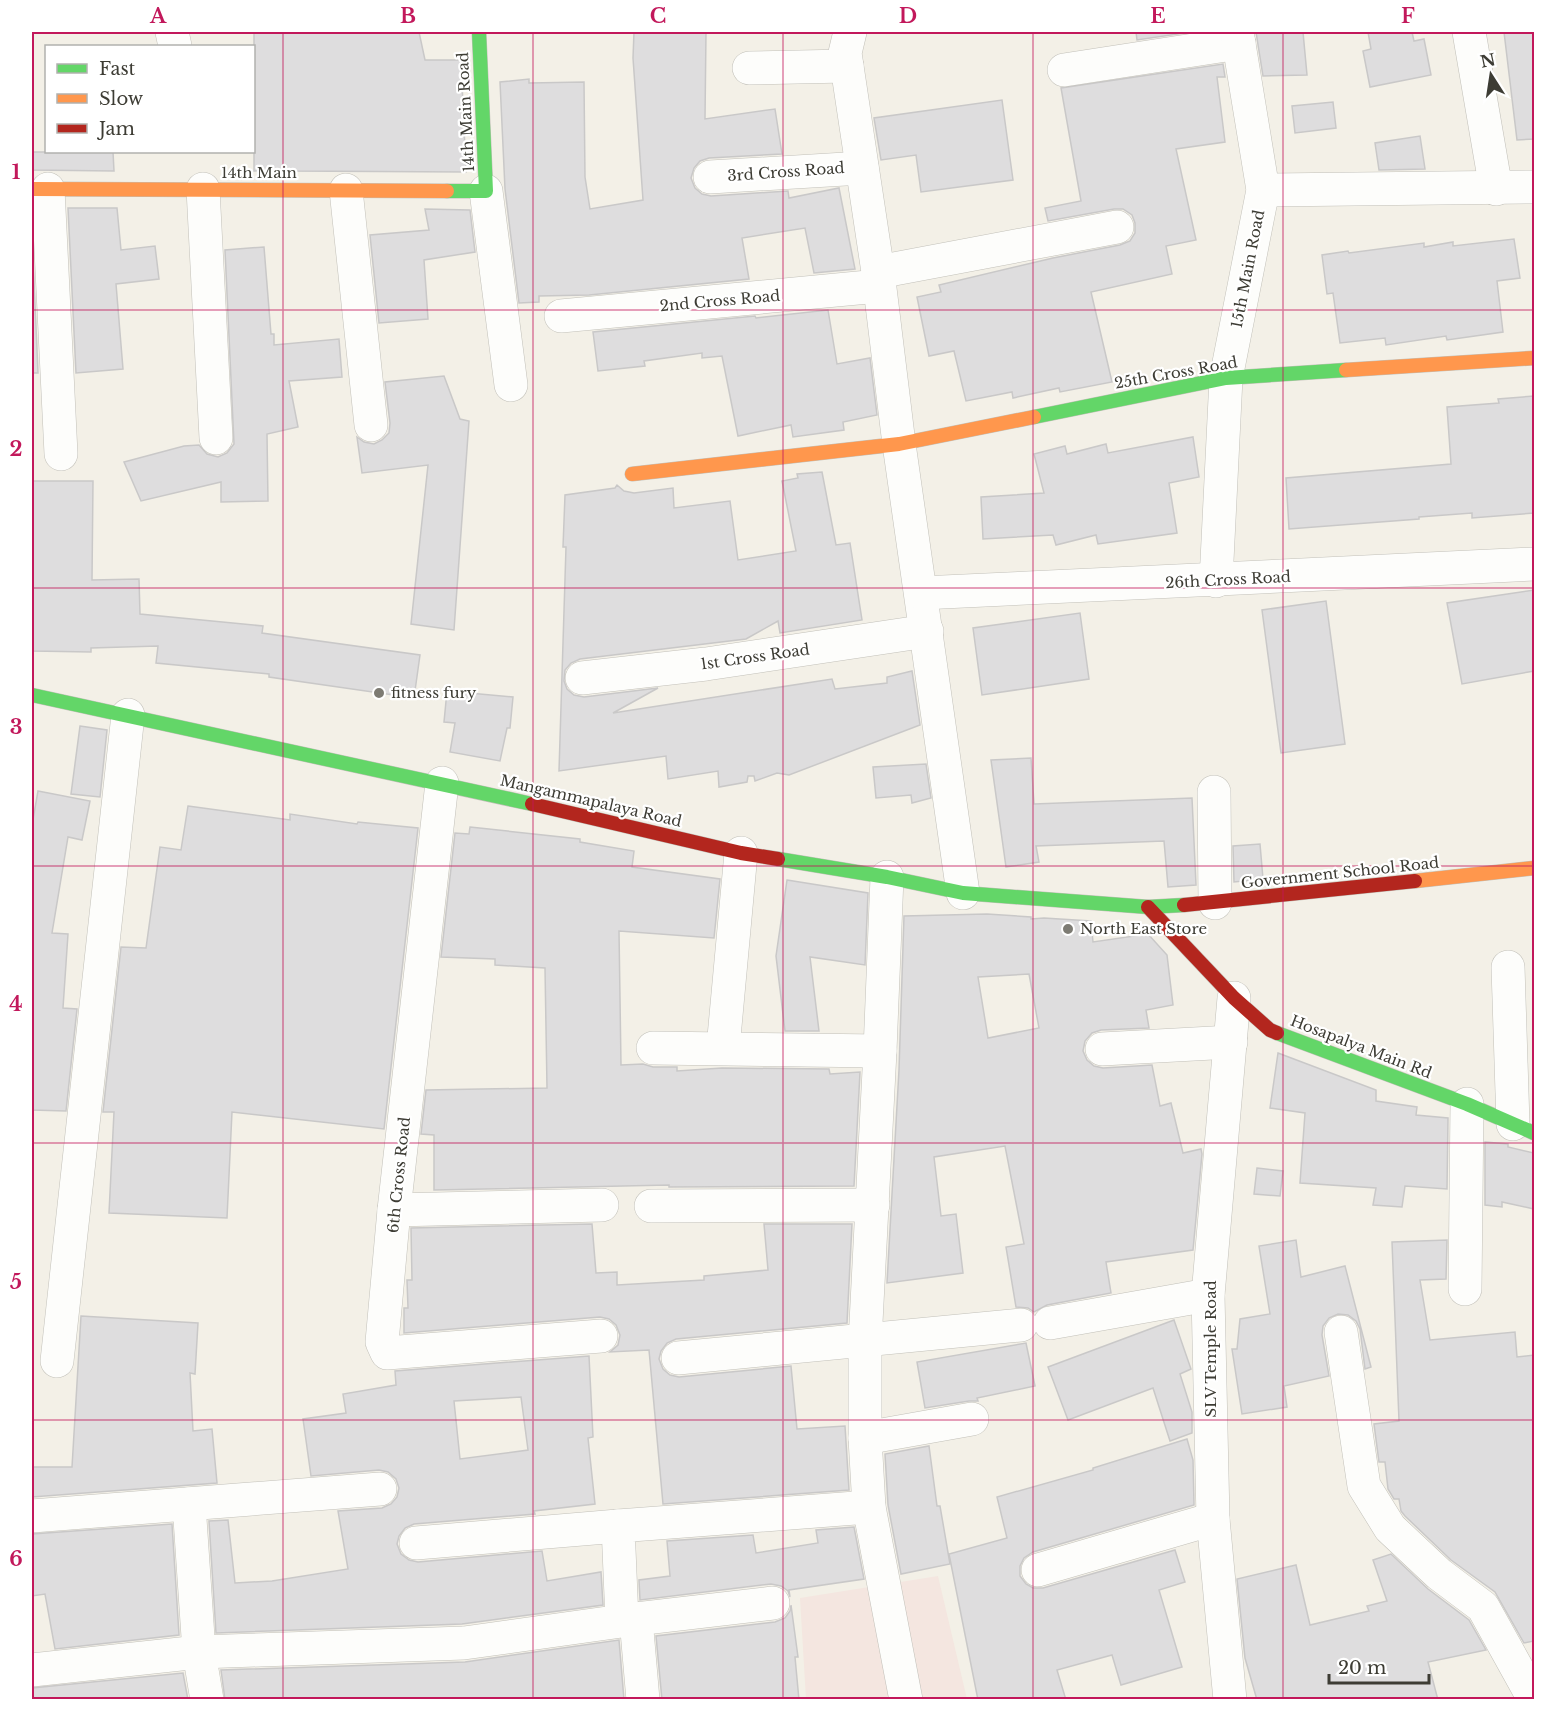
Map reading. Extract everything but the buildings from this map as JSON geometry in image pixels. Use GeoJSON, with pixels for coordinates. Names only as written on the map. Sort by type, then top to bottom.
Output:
{"type":"FeatureCollection","features":[{"type":"Feature","properties":{"kind":"street","name":"14th Main Road"},"geometry":{"type":"LineString","coordinates":[[478,32],[486,191]]}},
{"type":"Feature","properties":{"kind":"street"},"geometry":{"type":"LineString","coordinates":[[850,32],[845,52],[878,279],[898,444],[963,893]]}},
{"type":"Feature","properties":{"kind":"street"},"geometry":{"type":"LineString","coordinates":[[1469,32],[1496,189]]}},
{"type":"Feature","properties":{"kind":"street"},"geometry":{"type":"LineString","coordinates":[[1064,70],[1238,37]]}},
{"type":"Feature","properties":{"kind":"street","name":"15th Main Road"},"geometry":{"type":"LineString","coordinates":[[1216,581],[1226,378],[1263,190],[1238,37]]}},
{"type":"Feature","properties":{"kind":"street"},"geometry":{"type":"LineString","coordinates":[[749,68],[847,66]]}},
{"type":"Feature","properties":{"kind":"street","name":"3rd Cross Road"},"geometry":{"type":"LineString","coordinates":[[710,177],[862,168]]}},
{"type":"Feature","properties":{"kind":"street"},"geometry":{"type":"LineString","coordinates":[[1263,190],[1534,187]]}},
{"type":"Feature","properties":{"kind":"street","name":"14th Main"},"geometry":{"type":"LineString","coordinates":[[40,189],[486,191]]}},
{"type":"Feature","properties":{"kind":"street"},"geometry":{"type":"LineString","coordinates":[[40,189],[61,454]]}},
{"type":"Feature","properties":{"kind":"street"},"geometry":{"type":"LineString","coordinates":[[203,189],[216,438]]}},
{"type":"Feature","properties":{"kind":"street"},"geometry":{"type":"LineString","coordinates":[[346,190],[371,425]]}},
{"type":"Feature","properties":{"kind":"street"},"geometry":{"type":"LineString","coordinates":[[486,191],[511,385]]}},
{"type":"Feature","properties":{"kind":"street","name":"2nd Cross Road"},"geometry":{"type":"LineString","coordinates":[[561,316],[878,279],[1117,227]]}},
{"type":"Feature","properties":{"kind":"street","name":"25th Cross Road"},"geometry":{"type":"LineString","coordinates":[[632,474],[898,444],[1226,378],[1534,358]]}},
{"type":"Feature","properties":{"kind":"street","name":"26th Cross Road"},"geometry":{"type":"LineString","coordinates":[[921,593],[1216,581],[1534,564]]}},
{"type":"Feature","properties":{"kind":"street","name":"1st Cross Road"},"geometry":{"type":"LineString","coordinates":[[582,678],[706,664],[927,632]]}},
{"type":"Feature","properties":{"kind":"street","name":"Mangammapalaya Road"},"geometry":{"type":"LineString","coordinates":[[32,695],[442,783],[741,853],[887,877],[963,893],[1148,907]]}},
{"type":"Feature","properties":{"kind":"street"},"geometry":{"type":"LineString","coordinates":[[57,1361],[128,716]]}},
{"type":"Feature","properties":{"kind":"street","name":"6th Cross Road"},"geometry":{"type":"LineString","coordinates":[[442,783],[394,1210],[382,1342],[387,1353],[601,1336]]}},
{"type":"Feature","properties":{"kind":"street"},"geometry":{"type":"LineString","coordinates":[[1215,792],[1215,903]]}},
{"type":"Feature","properties":{"kind":"street"},"geometry":{"type":"LineString","coordinates":[[723,1048],[741,853]]}},
{"type":"Feature","properties":{"kind":"street","name":"Government School Road"},"geometry":{"type":"LineString","coordinates":[[1148,907],[1215,903],[1534,868]]}},
{"type":"Feature","properties":{"kind":"street"},"geometry":{"type":"LineString","coordinates":[[887,877],[865,1342],[865,1438],[869,1507],[906,1700]]}},
{"type":"Feature","properties":{"kind":"street","name":"Hosapalya Main Rd"},"geometry":{"type":"LineString","coordinates":[[1148,907],[1234,998],[1270,1030],[1467,1104],[1524,1128]]}},
{"type":"Feature","properties":{"kind":"street"},"geometry":{"type":"LineString","coordinates":[[1508,967],[1524,1128]]}},
{"type":"Feature","properties":{"kind":"street","name":"SLV Temple Road"},"geometry":{"type":"LineString","coordinates":[[1230,1700],[1213,1519],[1208,1295],[1234,998]]}},
{"type":"Feature","properties":{"kind":"street"},"geometry":{"type":"LineString","coordinates":[[1102,1049],[1231,1042]]}},
{"type":"Feature","properties":{"kind":"street"},"geometry":{"type":"LineString","coordinates":[[653,1048],[880,1051]]}},
{"type":"Feature","properties":{"kind":"street"},"geometry":{"type":"LineString","coordinates":[[1465,1289],[1467,1104]]}},
{"type":"Feature","properties":{"kind":"street"},"geometry":{"type":"LineString","coordinates":[[394,1210],[602,1205]]}},
{"type":"Feature","properties":{"kind":"street"},"geometry":{"type":"LineString","coordinates":[[651,1206],[873,1205]]}},
{"type":"Feature","properties":{"kind":"street"},"geometry":{"type":"LineString","coordinates":[[678,1358],[865,1342],[1035,1324],[1208,1295]]}},
{"type":"Feature","properties":{"kind":"street"},"geometry":{"type":"LineString","coordinates":[[1341,1332],[1364,1486],[1390,1528],[1439,1574],[1483,1607],[1534,1699]]}},
{"type":"Feature","properties":{"kind":"street"},"geometry":{"type":"LineString","coordinates":[[865,1438],[972,1419]]}},
{"type":"Feature","properties":{"kind":"street"},"geometry":{"type":"LineString","coordinates":[[32,1516],[380,1489]]}},
{"type":"Feature","properties":{"kind":"street"},"geometry":{"type":"LineString","coordinates":[[189,1504],[200,1652],[207,1700]]}},
{"type":"Feature","properties":{"kind":"street"},"geometry":{"type":"LineString","coordinates":[[416,1543],[869,1507]]}},
{"type":"Feature","properties":{"kind":"street"},"geometry":{"type":"LineString","coordinates":[[1038,1570],[1213,1519]]}},
{"type":"Feature","properties":{"kind":"street"},"geometry":{"type":"LineString","coordinates":[[618,1526],[629,1620],[643,1700]]}},
{"type":"Feature","properties":{"kind":"street"},"geometry":{"type":"LineString","coordinates":[[32,1670],[200,1652],[464,1643],[773,1603]]}},
{"type":"Feature","properties":{"kind":"shaded area"},"geometry":{"type":"Polygon","coordinates":[[[938,1576],[967,1699],[806,1699],[800,1598],[938,1576]]]}},
{"type":"Feature","properties":{"kind":"traffic: fast"},"geometry":{"type":"LineString","coordinates":[[447,191],[486,191],[479,32]]}},
{"type":"Feature","properties":{"kind":"traffic: fast"},"geometry":{"type":"LineString","coordinates":[[1034,417],[1226,378],[1346,370]]}},
{"type":"Feature","properties":{"kind":"traffic: fast"},"geometry":{"type":"LineString","coordinates":[[32,695],[532,804]]}},
{"type":"Feature","properties":{"kind":"traffic: fast"},"geometry":{"type":"LineString","coordinates":[[778,859],[887,877],[963,893],[1148,907],[1184,905]]}},
{"type":"Feature","properties":{"kind":"traffic: fast"},"geometry":{"type":"LineString","coordinates":[[1277,1033],[1467,1104],[1534,1133]]}},
{"type":"Feature","properties":{"kind":"traffic: slow"},"geometry":{"type":"LineString","coordinates":[[32,189],[447,191]]}},
{"type":"Feature","properties":{"kind":"traffic: slow"},"geometry":{"type":"LineString","coordinates":[[1346,370],[1534,358]]}},
{"type":"Feature","properties":{"kind":"traffic: slow"},"geometry":{"type":"LineString","coordinates":[[632,474],[899,444],[1034,417]]}},
{"type":"Feature","properties":{"kind":"traffic: slow"},"geometry":{"type":"LineString","coordinates":[[1415,881],[1534,868]]}},
{"type":"Feature","properties":{"kind":"traffic: jam"},"geometry":{"type":"LineString","coordinates":[[532,804],[741,853],[778,859]]}},
{"type":"Feature","properties":{"kind":"traffic: jam"},"geometry":{"type":"LineString","coordinates":[[1184,905],[1415,881]]}},
{"type":"Feature","properties":{"kind":"traffic: jam"},"geometry":{"type":"LineString","coordinates":[[1148,907],[1234,998],[1270,1030],[1277,1033]]}},
{"type":"Feature","properties":{"kind":"place","name":"fitness fury"},"geometry":{"type":"Point","coordinates":[379,693]}},
{"type":"Feature","properties":{"kind":"place","name":"North East Store"},"geometry":{"type":"Point","coordinates":[1068,929]}}]}
